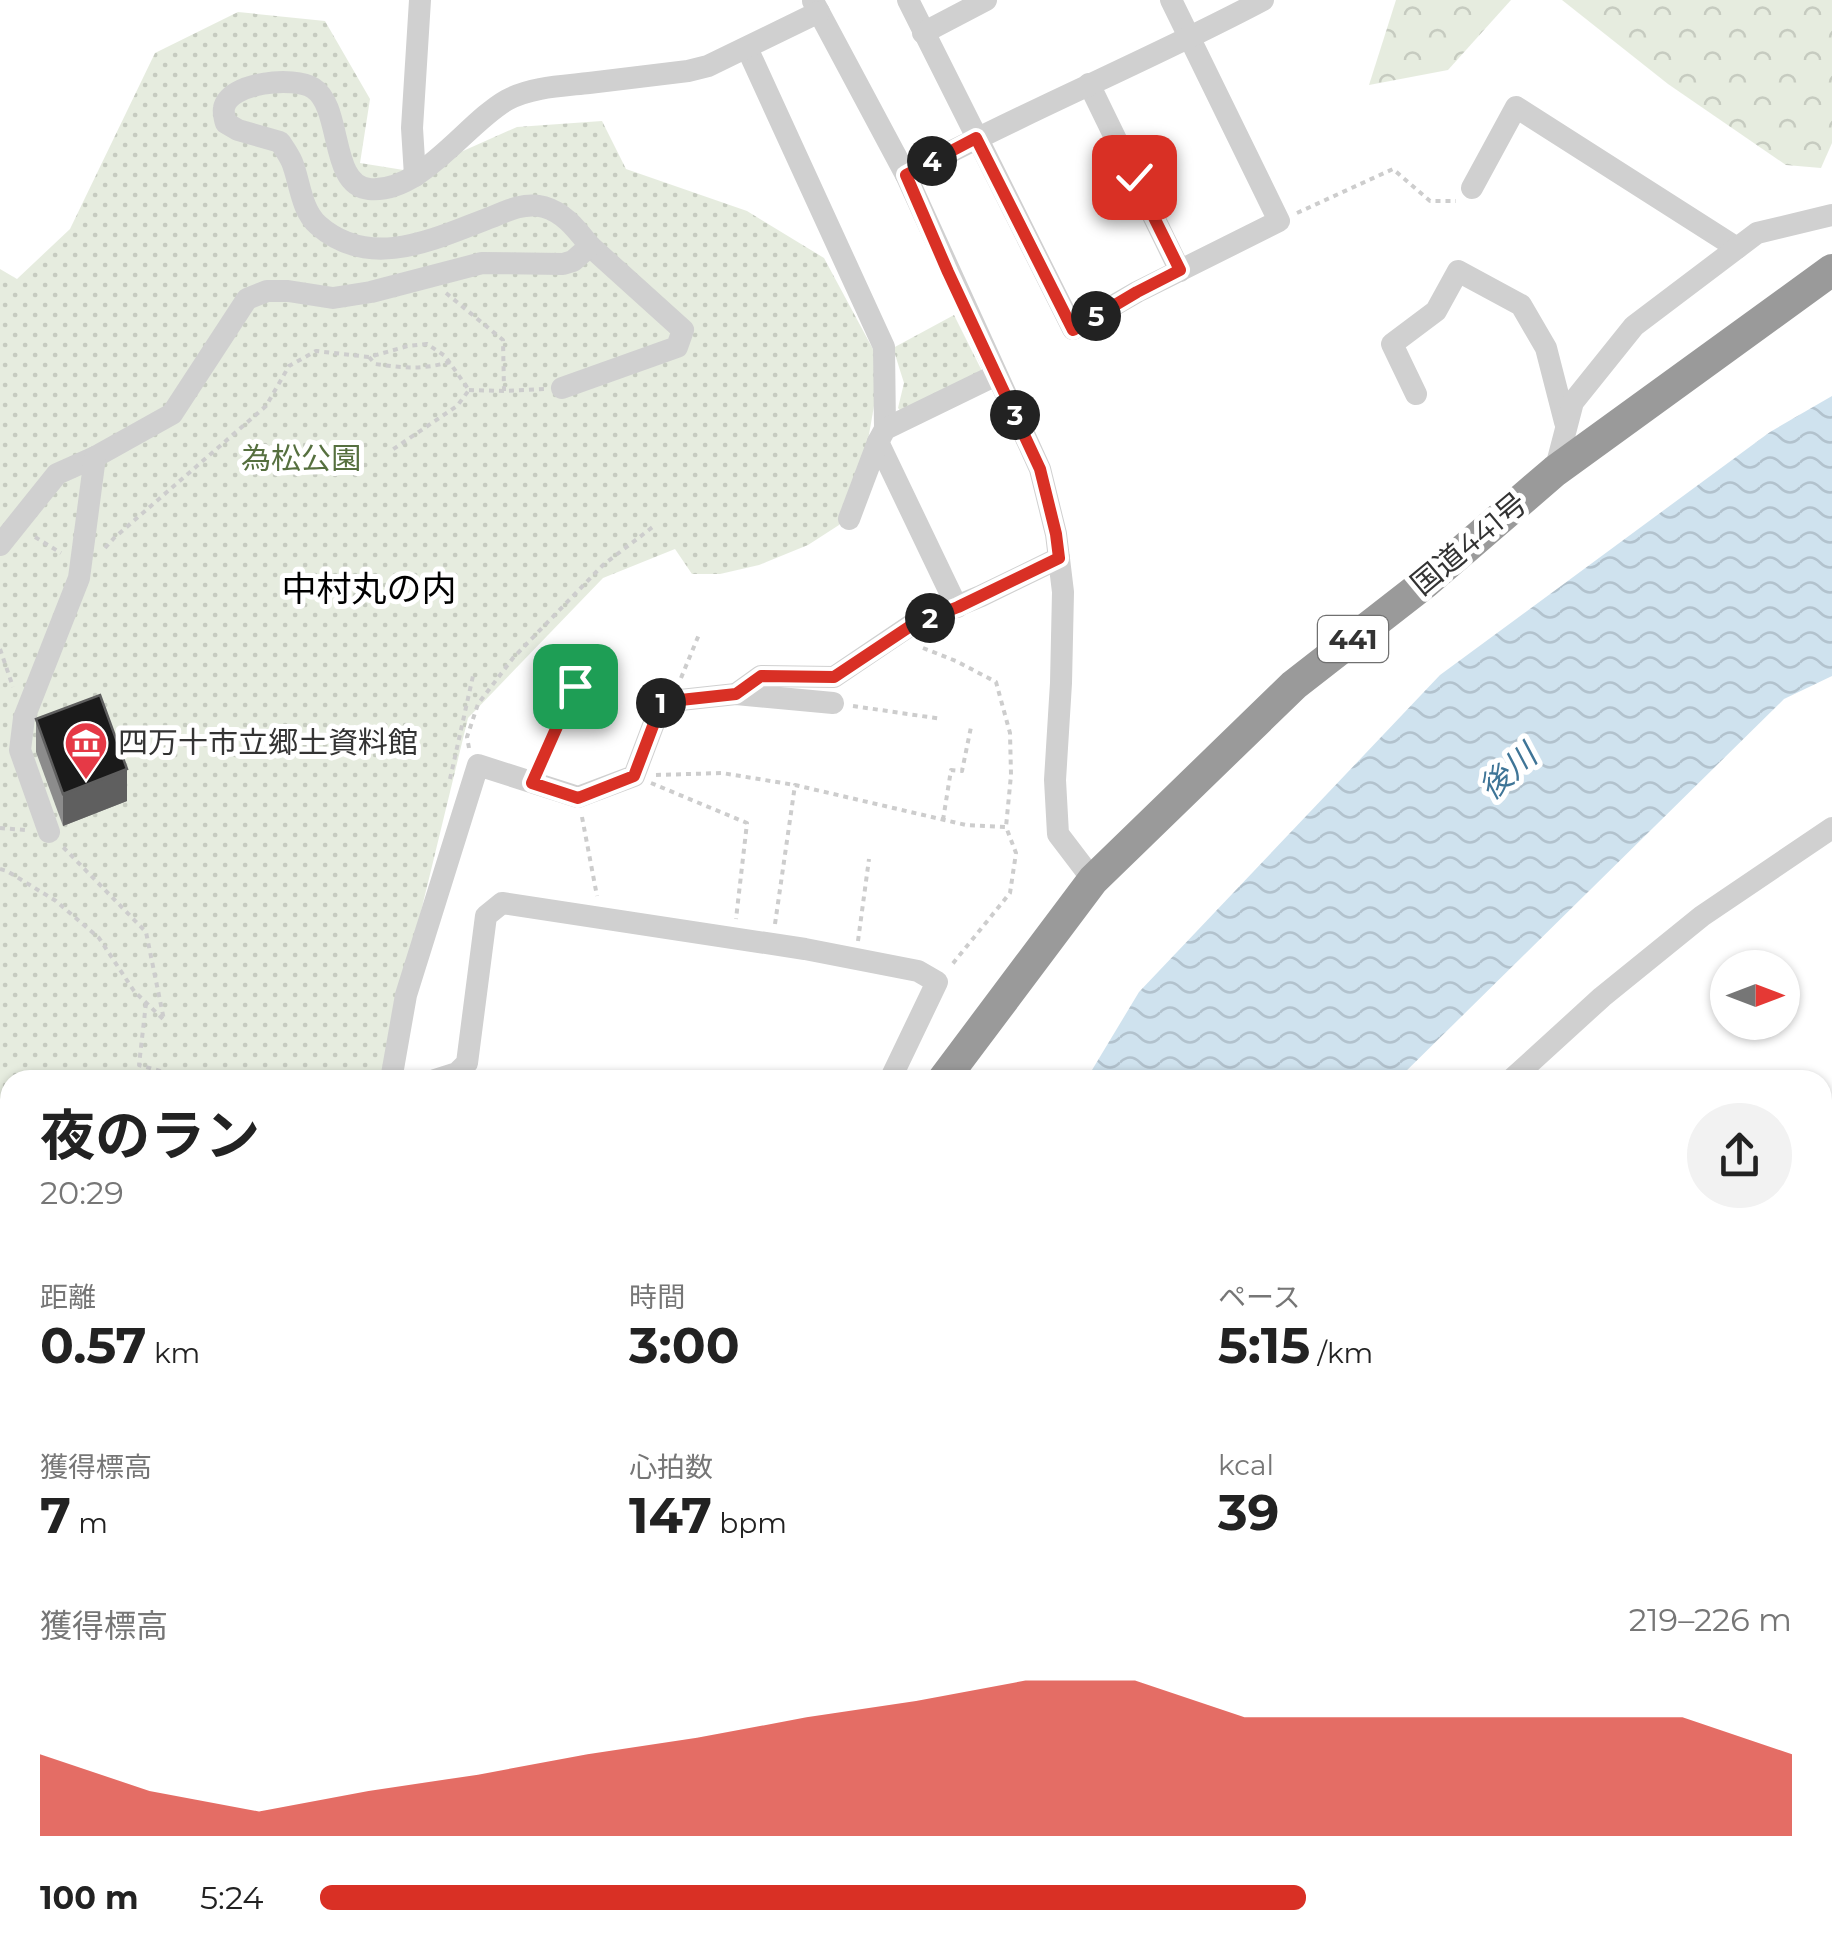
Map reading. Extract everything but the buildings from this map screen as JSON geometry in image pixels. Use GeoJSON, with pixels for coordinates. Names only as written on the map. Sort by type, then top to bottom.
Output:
{"type":"FeatureCollection","features":[{"type":"Feature","properties":{"kind":"highway","name":"国道441号"},"geometry":{"type":"LineString","coordinates":[[950,1070],[1093,880],[1294,685],[1425,583],[1555,471],[1832,270]]}},
{"type":"Feature","properties":{"kind":"street"},"geometry":{"type":"LineString","coordinates":[[415,176],[412,128],[420,0]]}},
{"type":"Feature","properties":{"kind":"street"},"geometry":{"type":"LineString","coordinates":[[908,0],[1073,330],[1137,292],[1279,222],[1171,0]]}},
{"type":"Feature","properties":{"kind":"street"},"geometry":{"type":"LineString","coordinates":[[924,33],[986,0]]}},
{"type":"Feature","properties":{"kind":"street"},"geometry":{"type":"LineString","coordinates":[[906,175],[1264,0]]}},
{"type":"Feature","properties":{"kind":"street"},"geometry":{"type":"LineString","coordinates":[[562,388],[677,347],[683,330],[590,246],[564,216],[542,206],[519,206],[424,243],[356,248],[316,224],[301,196],[291,159],[280,142],[226,123],[223,109],[230,97],[244,88],[264,84],[294,82],[312,88],[326,101],[344,168],[355,185],[383,189],[415,176],[456,144],[487,112],[512,97],[549,88],[708,66],[747,48],[816,6],[906,175],[1040,469],[1056,534],[1062,592],[1055,780],[1058,834],[1093,880]]}},
{"type":"Feature","properties":{"kind":"street"},"geometry":{"type":"LineString","coordinates":[[747,48],[884,346],[882,436],[849,520]]}},
{"type":"Feature","properties":{"kind":"street"},"geometry":{"type":"LineString","coordinates":[[1089,84],[1180,270]]}},
{"type":"Feature","properties":{"kind":"street"},"geometry":{"type":"LineString","coordinates":[[1472,188],[1516,106],[1737,248]]}},
{"type":"Feature","properties":{"kind":"street"},"geometry":{"type":"LineString","coordinates":[[1555,471],[1572,402],[1634,326],[1756,233],[1832,215]]}},
{"type":"Feature","properties":{"kind":"street"},"geometry":{"type":"LineString","coordinates":[[0,544],[57,474],[172,414],[247,299],[267,291],[332,298],[371,292],[482,263],[562,264],[573,261],[590,246]]}},
{"type":"Feature","properties":{"kind":"street"},"geometry":{"type":"LineString","coordinates":[[1416,394],[1392,344],[1436,311],[1458,271],[1521,305],[1546,348],[1566,425]]}},
{"type":"Feature","properties":{"kind":"street"},"geometry":{"type":"LineString","coordinates":[[882,436],[996,375]]}},
{"type":"Feature","properties":{"kind":"street"},"geometry":{"type":"LineString","coordinates":[[882,436],[958,607]]}},
{"type":"Feature","properties":{"kind":"street"},"geometry":{"type":"LineString","coordinates":[[49,832],[20,750],[24,718],[80,572],[95,457]]}},
{"type":"Feature","properties":{"kind":"street"},"geometry":{"type":"LineString","coordinates":[[736,694],[761,676],[834,677],[912,625],[1059,558]]}},
{"type":"Feature","properties":{"kind":"street"},"geometry":{"type":"LineString","coordinates":[[393,1070],[406,994],[478,765],[578,798],[634,776],[662,702],[736,694],[833,704]]}},
{"type":"Feature","properties":{"kind":"street"},"geometry":{"type":"LineString","coordinates":[[1522,1070],[1602,997],[1702,916],[1832,828]]}},
{"type":"Feature","properties":{"kind":"street"},"geometry":{"type":"LineString","coordinates":[[461,1070],[467,1063],[486,916],[502,903],[772,944],[918,971],[937,982],[895,1070]]}},
{"type":"Feature","properties":{"kind":"path"},"geometry":{"type":"LineString","coordinates":[[1279,222],[1393,170],[1430,202],[1457,202],[1472,188]]}},
{"type":"Feature","properties":{"kind":"path"},"geometry":{"type":"LineString","coordinates":[[427,278],[503,340],[504,392]]}},
{"type":"Feature","properties":{"kind":"path"},"geometry":{"type":"LineString","coordinates":[[16,525],[80,572],[266,406],[289,366],[316,351],[369,357],[427,344],[445,356],[469,390]]}},
{"type":"Feature","properties":{"kind":"path"},"geometry":{"type":"LineString","coordinates":[[369,357],[375,364],[399,367],[425,368],[450,362]]}},
{"type":"Feature","properties":{"kind":"path"},"geometry":{"type":"LineString","coordinates":[[469,390],[562,388]]}},
{"type":"Feature","properties":{"kind":"path"},"geometry":{"type":"LineString","coordinates":[[392,450],[457,406],[469,390]]}},
{"type":"Feature","properties":{"kind":"path"},"geometry":{"type":"LineString","coordinates":[[478,765],[469,754],[467,737],[478,704],[513,658],[603,564],[654,526]]}},
{"type":"Feature","properties":{"kind":"path"},"geometry":{"type":"LineString","coordinates":[[672,701],[700,632]]}},
{"type":"Feature","properties":{"kind":"path"},"geometry":{"type":"LineString","coordinates":[[923,648],[996,682],[1010,734],[1006,827],[1016,854],[1010,892],[937,982]]}},
{"type":"Feature","properties":{"kind":"path"},"geometry":{"type":"LineString","coordinates":[[0,649],[24,718]]}},
{"type":"Feature","properties":{"kind":"path"},"geometry":{"type":"LineString","coordinates":[[532,783],[575,686]]}},
{"type":"Feature","properties":{"kind":"path"},"geometry":{"type":"LineString","coordinates":[[833,704],[942,719]]}},
{"type":"Feature","properties":{"kind":"path"},"geometry":{"type":"LineString","coordinates":[[944,820],[951,770],[962,772],[971,727]]}},
{"type":"Feature","properties":{"kind":"path"},"geometry":{"type":"LineString","coordinates":[[634,776],[722,773],[795,784],[966,825],[1006,827]]}},
{"type":"Feature","properties":{"kind":"path"},"geometry":{"type":"LineString","coordinates":[[634,776],[747,822],[733,938]]}},
{"type":"Feature","properties":{"kind":"path"},"geometry":{"type":"LineString","coordinates":[[772,944],[795,784]]}},
{"type":"Feature","properties":{"kind":"path"},"geometry":{"type":"LineString","coordinates":[[578,798],[602,918]]}},
{"type":"Feature","properties":{"kind":"path"},"geometry":{"type":"LineString","coordinates":[[0,870],[56,901],[99,938],[134,991],[164,1020],[146,932],[49,832]]}},
{"type":"Feature","properties":{"kind":"path"},"geometry":{"type":"LineString","coordinates":[[856,960],[868,859]]}},
{"type":"Feature","properties":{"kind":"path"},"geometry":{"type":"LineString","coordinates":[[146,1003],[139,1065],[157,1070]]}},
{"type":"Feature","properties":{"kind":"green space"},"geometry":{"type":"Polygon","coordinates":[[[1396,0],[1511,0],[1448,70],[1369,85],[1396,0]]]}},
{"type":"Feature","properties":{"kind":"green space"},"geometry":{"type":"Polygon","coordinates":[[[1562,0],[1832,0],[1832,143],[1821,168],[1786,165],[1668,84],[1562,0]]]}},
{"type":"Feature","properties":{"kind":"green space","name":"為松公園"},"geometry":{"type":"Polygon","coordinates":[[[238,12],[325,21],[370,99],[360,163],[416,172],[517,127],[602,121],[626,169],[747,211],[824,258],[874,351],[878,383],[867,446],[848,509],[839,525],[808,545],[759,565],[720,574],[692,574],[675,549],[603,578],[468,718],[382,1070],[0,1070],[0,269],[17,279],[70,229],[155,53],[238,12]]]}},
{"type":"Feature","properties":{"kind":"green space"},"geometry":{"type":"Polygon","coordinates":[[[954,315],[983,373],[903,413],[898,408],[904,383],[893,348],[954,315]]]}},
{"type":"Feature","properties":{"kind":"water","name":"後川"},"geometry":{"type":"Polygon","coordinates":[[[1832,396],[1832,676],[1784,699],[1407,1070],[1092,1070],[1139,992],[1440,675],[1770,432],[1832,396]]]}},
{"type":"Feature","properties":{"kind":"place","name":"四万十市立郷土資料館"},"geometry":{"type":"Point","coordinates":[86,781]}},
{"type":"Feature","properties":{"kind":"district","name":"中村丸の内"},"geometry":{"type":"Point","coordinates":[369,589]}},
{"type":"Feature","properties":{"kind":"route"},"geometry":{"type":"LineString","coordinates":[[575,686],[532,783],[578,798],[634,776],[662,702],[736,694],[761,676],[834,677],[912,625],[1059,558],[1040,469],[906,175],[976,138],[1073,330],[1180,270],[1134,177]]}}]}
